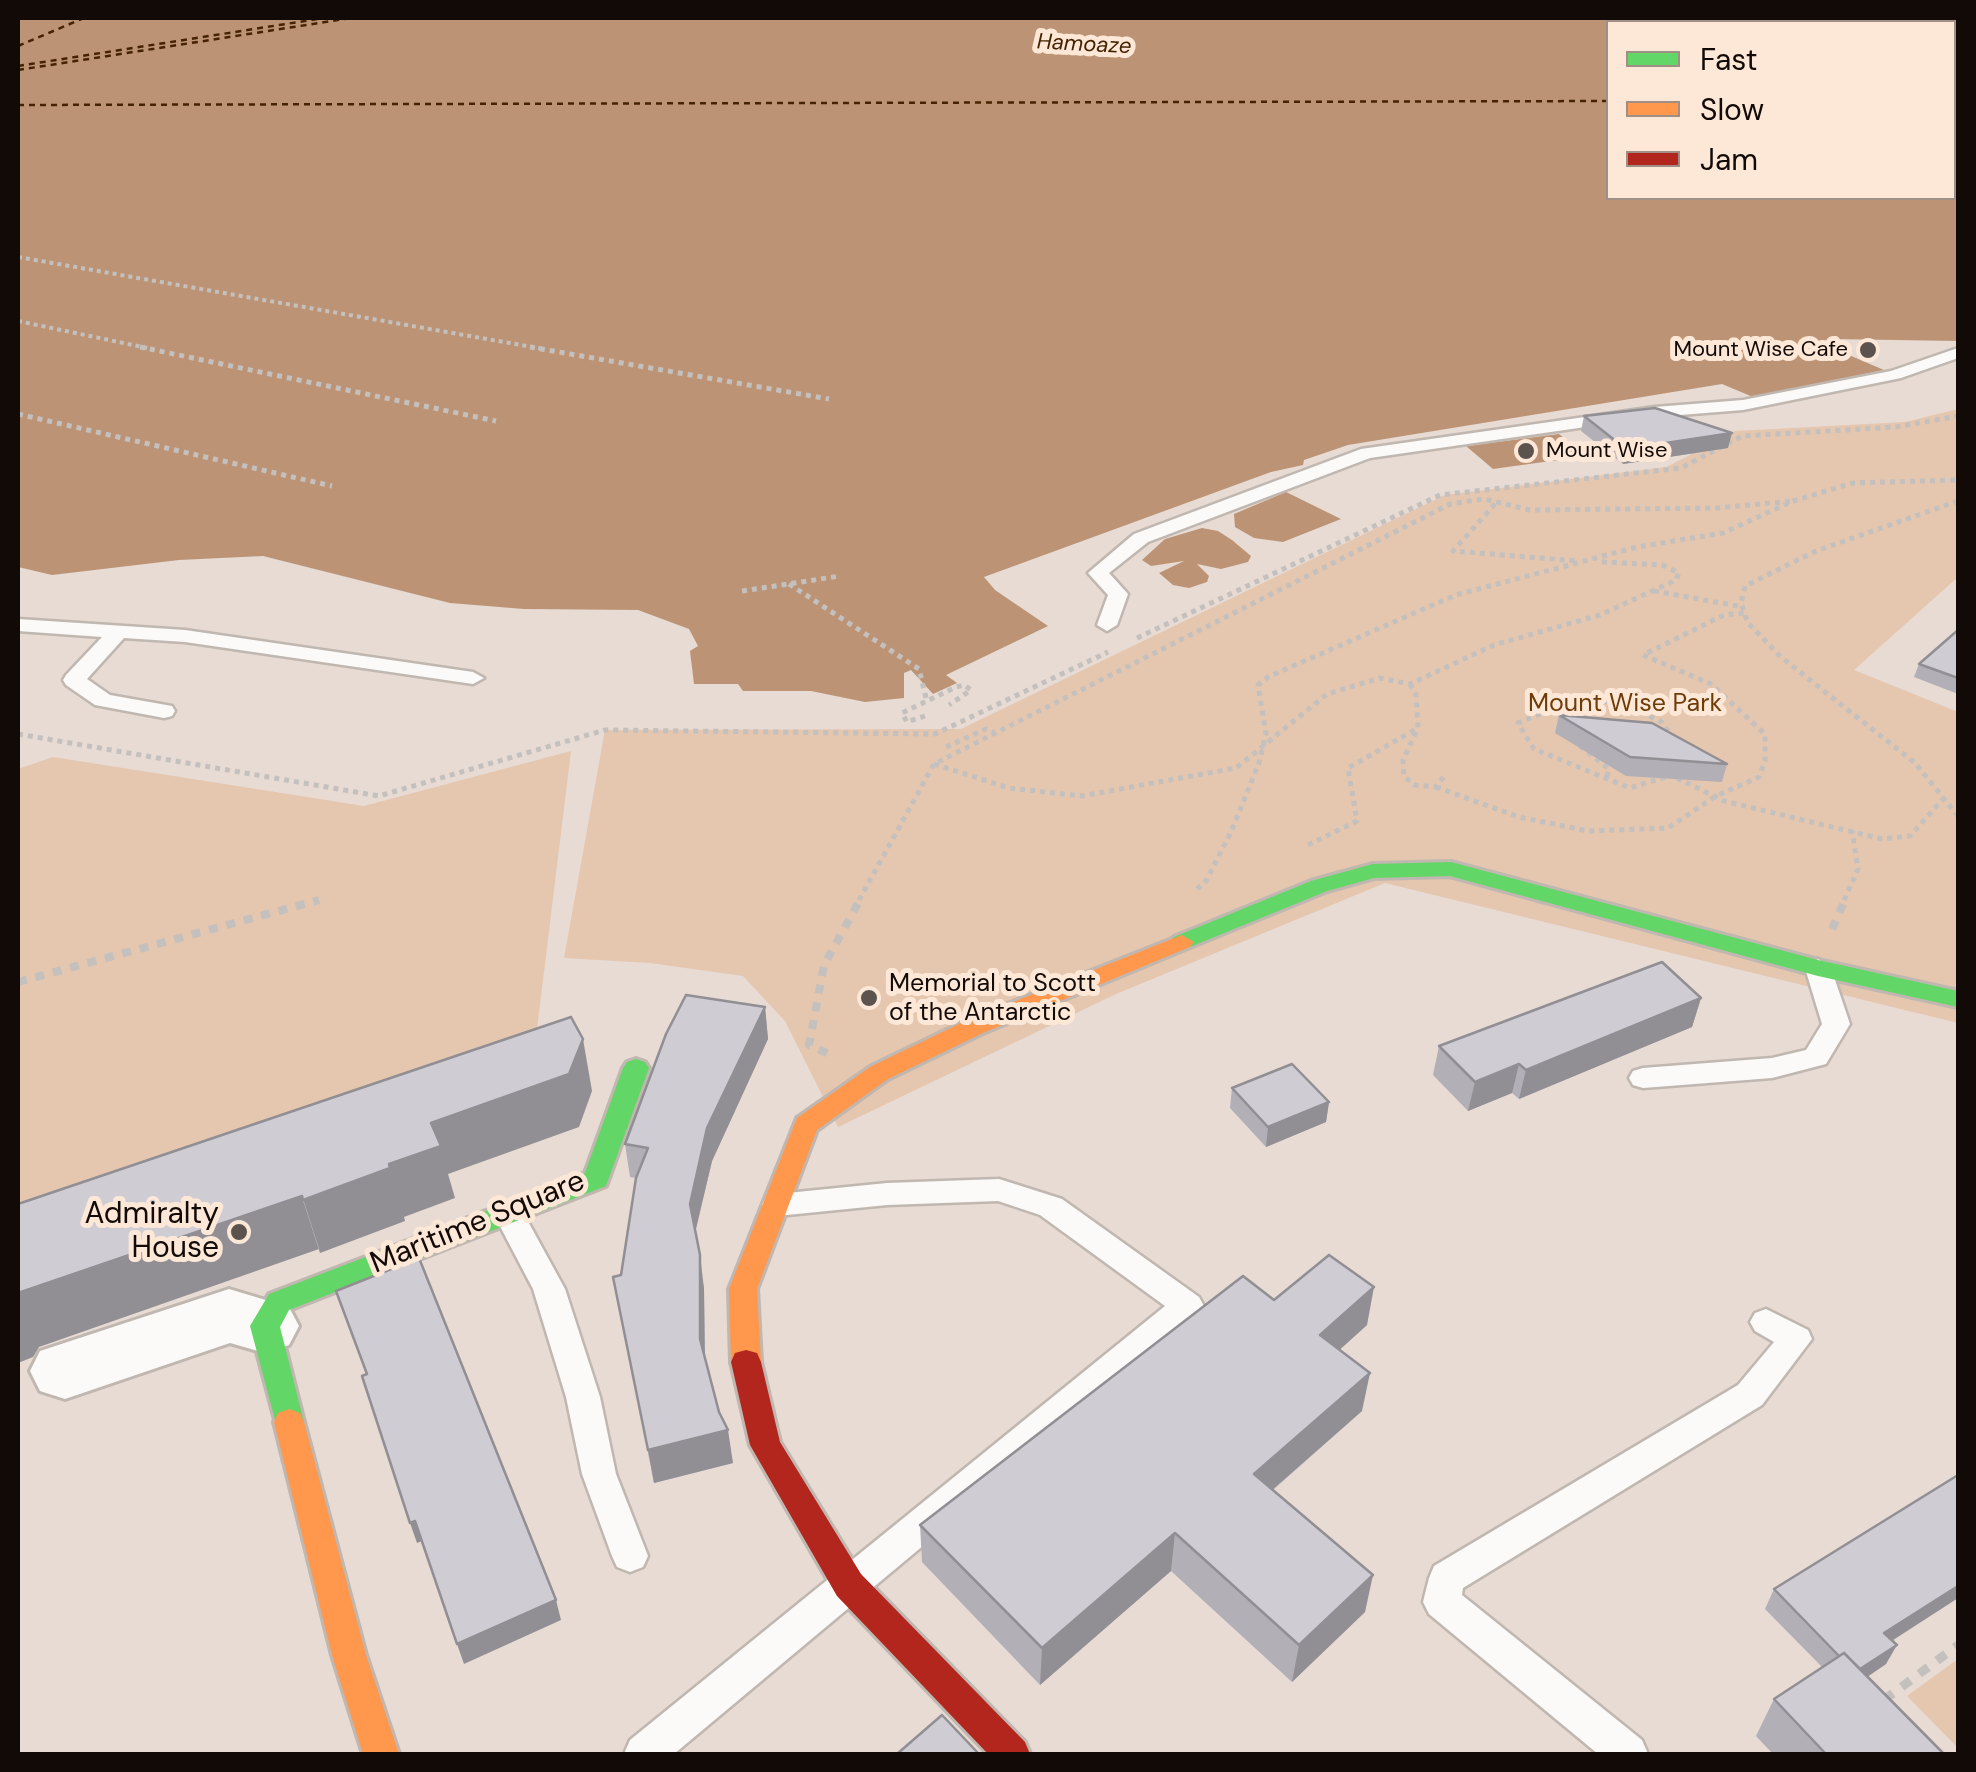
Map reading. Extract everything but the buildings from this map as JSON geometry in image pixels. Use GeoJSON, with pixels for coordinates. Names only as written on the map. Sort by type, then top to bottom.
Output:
{"type":"FeatureCollection","features":[{"type":"Feature","properties":{"kind":"street"},"geometry":{"type":"LineString","coordinates":[[1012,1754],[849,1585],[764,1445],[746,1372],[743,1289],[806,1124],[879,1072],[974,1027],[1283,900],[1374,870],[1451,869],[1818,968],[1958,999]]}},
{"type":"Feature","properties":{"kind":"street","name":"Maritime Square"},"geometry":{"type":"LineString","coordinates":[[265,1326],[279,1302],[596,1179],[636,1068]]}},
{"type":"Feature","properties":{"kind":"street"},"geometry":{"type":"LineString","coordinates":[[65,1371],[228,1316],[265,1326],[349,1655],[381,1754]]}},
{"type":"Feature","properties":{"kind":"lane"},"geometry":{"type":"LineString","coordinates":[[1108,626],[1118,594],[1098,573],[1141,538],[1368,453],[1655,412],[1743,406],[1895,374],[1958,353]]}},
{"type":"Feature","properties":{"kind":"lane"},"geometry":{"type":"LineString","coordinates":[[18,624],[119,630],[303,650],[472,678]]}},
{"type":"Feature","properties":{"kind":"lane"},"geometry":{"type":"LineString","coordinates":[[119,630],[74,680],[103,700],[164,711]]}},
{"type":"Feature","properties":{"kind":"lane"},"geometry":{"type":"LineString","coordinates":[[1643,1078],[1772,1068],[1816,1056],[1836,1024],[1818,968]]}},
{"type":"Feature","properties":{"kind":"lane"},"geometry":{"type":"LineString","coordinates":[[644,1754],[1188,1306],[1050,1208],[999,1190],[887,1194],[772,1206]]}},
{"type":"Feature","properties":{"kind":"lane"},"geometry":{"type":"LineString","coordinates":[[508,1213],[550,1290],[584,1397],[599,1474],[630,1556]]}},
{"type":"Feature","properties":{"kind":"lane"},"geometry":{"type":"LineString","coordinates":[[1628,1754],[1442,1602],[1446,1578],[1750,1394],[1796,1339],[1766,1322]]}},
{"type":"Feature","properties":{"kind":"path"},"geometry":{"type":"LineString","coordinates":[[18,257],[829,399]]}},
{"type":"Feature","properties":{"kind":"path"},"geometry":{"type":"LineString","coordinates":[[18,321],[496,421]]}},
{"type":"Feature","properties":{"kind":"path"},"geometry":{"type":"LineString","coordinates":[[18,414],[332,486]]}},
{"type":"Feature","properties":{"kind":"path"},"geometry":{"type":"LineString","coordinates":[[1134,640],[1440,495],[1681,468],[1742,436],[1896,426],[1958,416]]}},
{"type":"Feature","properties":{"kind":"path"},"geometry":{"type":"LineString","coordinates":[[1179,897],[1206,881],[1231,832],[1263,747],[1266,734],[1258,685],[1268,677],[1456,595],[1637,547],[1723,533],[1751,524],[1792,502],[1853,484],[1958,480]]}},
{"type":"Feature","properties":{"kind":"path"},"geometry":{"type":"LineString","coordinates":[[879,1072],[809,1046],[824,965],[934,764],[1450,504],[1484,499],[1530,510],[1717,508],[1792,502]]}},
{"type":"Feature","properties":{"kind":"path"},"geometry":{"type":"LineString","coordinates":[[1958,501],[1802,558],[1745,586],[1744,610],[1748,623],[1782,657],[1915,763],[1958,816]]}},
{"type":"Feature","properties":{"kind":"path"},"geometry":{"type":"LineString","coordinates":[[934,764],[1009,788],[1082,796],[1236,768],[1292,719],[1328,694],[1380,678],[1410,684],[1494,645],[1600,615],[1676,580],[1679,572],[1662,565],[1452,551],[1495,504]]}},
{"type":"Feature","properties":{"kind":"path"},"geometry":{"type":"LineString","coordinates":[[742,592],[840,576]]}},
{"type":"Feature","properties":{"kind":"path"},"geometry":{"type":"LineString","coordinates":[[789,584],[919,668],[926,698]]}},
{"type":"Feature","properties":{"kind":"path"},"geometry":{"type":"LineString","coordinates":[[1653,591],[1744,610]]}},
{"type":"Feature","properties":{"kind":"path"},"geometry":{"type":"LineString","coordinates":[[1410,684],[1416,695],[1418,728],[1403,760],[1404,776],[1414,785],[1436,787],[1519,817],[1588,831],[1668,828],[1716,796],[1759,776],[1765,762],[1765,734],[1711,684],[1643,655],[1724,615],[1744,610]]}},
{"type":"Feature","properties":{"kind":"path"},"geometry":{"type":"LineString","coordinates":[[18,734],[379,796],[605,730],[935,734],[1117,648]]}},
{"type":"Feature","properties":{"kind":"path"},"geometry":{"type":"LineString","coordinates":[[926,716],[907,722],[902,713],[926,698],[964,685],[971,690],[949,704]]}},
{"type":"Feature","properties":{"kind":"path"},"geometry":{"type":"LineString","coordinates":[[1678,745],[1662,722],[1620,702],[1574,700],[1518,723],[1534,750],[1630,788],[1688,766]]}},
{"type":"Feature","properties":{"kind":"path"},"geometry":{"type":"LineString","coordinates":[[949,727],[967,738]]}},
{"type":"Feature","properties":{"kind":"path"},"geometry":{"type":"LineString","coordinates":[[955,753],[946,747],[986,728],[996,733]]}},
{"type":"Feature","properties":{"kind":"path"},"geometry":{"type":"LineString","coordinates":[[1300,848],[1356,821],[1348,768],[1418,728]]}},
{"type":"Feature","properties":{"kind":"path"},"geometry":{"type":"LineString","coordinates":[[1576,735],[1584,741],[1579,747],[1609,769],[1606,779]]}},
{"type":"Feature","properties":{"kind":"path"},"geometry":{"type":"LineString","coordinates":[[1436,787],[1445,775]]}},
{"type":"Feature","properties":{"kind":"path"},"geometry":{"type":"LineString","coordinates":[[1671,775],[1716,796],[1775,815],[1882,839],[1910,836],[1944,798]]}},
{"type":"Feature","properties":{"kind":"path"},"geometry":{"type":"LineString","coordinates":[[1818,968],[1858,869],[1852,831]]}},
{"type":"Feature","properties":{"kind":"path"},"geometry":{"type":"LineString","coordinates":[[18,982],[319,900]]}},
{"type":"Feature","properties":{"kind":"path"},"geometry":{"type":"LineString","coordinates":[[1896,1712],[1883,1698],[1958,1644]]}},
{"type":"Feature","properties":{"kind":"green space","name":"Mount Wise Park"},"geometry":{"type":"Polygon","coordinates":[[[1958,409],[1958,577],[1854,670],[1958,712],[1958,1023],[1385,883],[1116,994],[838,1127],[785,1021],[743,976],[650,963],[564,958],[605,730],[961,729],[1445,495],[1667,467],[1735,431],[1905,422],[1958,409]]]}},
{"type":"Feature","properties":{"kind":"green space"},"geometry":{"type":"Polygon","coordinates":[[[571,751],[531,1078],[18,1243],[18,769],[53,757],[364,806],[571,751]]]}},
{"type":"Feature","properties":{"kind":"green space"},"geometry":{"type":"Polygon","coordinates":[[[1958,1659],[1958,1748],[1907,1696],[1958,1659]]]}},
{"type":"Feature","properties":{"kind":"water","name":"Hamoaze"},"geometry":{"type":"Polygon","coordinates":[[[18,18],[1958,18],[1958,341],[1831,339],[1823,344],[1884,370],[1753,397],[1722,384],[1348,445],[1304,460],[1303,465],[1271,472],[984,577],[995,590],[1048,626],[946,675],[957,683],[933,694],[911,670],[904,673],[904,698],[865,702],[811,691],[743,691],[738,684],[694,684],[690,651],[698,646],[689,629],[638,610],[524,609],[450,603],[263,556],[179,560],[52,575],[18,567],[18,18]]]}},
{"type":"Feature","properties":{"kind":"water","name":"Mount Wise"},"geometry":{"type":"Polygon","coordinates":[[[1559,434],[1587,456],[1493,469],[1466,446],[1559,434]]]}},
{"type":"Feature","properties":{"kind":"water"},"geometry":{"type":"Polygon","coordinates":[[[1286,492],[1341,519],[1283,542],[1254,538],[1235,527],[1234,514],[1286,492]]]}},
{"type":"Feature","properties":{"kind":"water"},"geometry":{"type":"Polygon","coordinates":[[[1202,528],[1218,531],[1232,540],[1251,556],[1248,562],[1221,569],[1197,564],[1209,576],[1207,582],[1189,588],[1173,585],[1159,573],[1184,561],[1151,566],[1142,560],[1165,539],[1202,528]]]}},
{"type":"Feature","properties":{"kind":"ferry route"},"geometry":{"type":"LineString","coordinates":[[18,46],[84,18]]}},
{"type":"Feature","properties":{"kind":"ferry route"},"geometry":{"type":"LineString","coordinates":[[18,66],[324,18]]}},
{"type":"Feature","properties":{"kind":"ferry route"},"geometry":{"type":"LineString","coordinates":[[18,70],[351,18]]}},
{"type":"Feature","properties":{"kind":"ferry route"},"geometry":{"type":"LineString","coordinates":[[18,105],[1606,101]]}},
{"type":"Feature","properties":{"kind":"traffic: fast"},"geometry":{"type":"LineString","coordinates":[[1182,942],[1319,886],[1373,871],[1451,869],[1818,968],[1958,999]]}},
{"type":"Feature","properties":{"kind":"traffic: fast"},"geometry":{"type":"LineString","coordinates":[[289,1422],[265,1326],[279,1302],[596,1179],[636,1068]]}},
{"type":"Feature","properties":{"kind":"traffic: slow"},"geometry":{"type":"LineString","coordinates":[[746,1362],[743,1289],[806,1125],[879,1073],[974,1027],[1182,942]]}},
{"type":"Feature","properties":{"kind":"traffic: slow"},"geometry":{"type":"LineString","coordinates":[[289,1422],[349,1655],[381,1754]]}},
{"type":"Feature","properties":{"kind":"traffic: jam"},"geometry":{"type":"LineString","coordinates":[[746,1362],[765,1445],[849,1585],[1012,1754]]}},
{"type":"Feature","properties":{"kind":"place","name":"Mount Wise Cafe"},"geometry":{"type":"Point","coordinates":[1868,350]}},
{"type":"Feature","properties":{"kind":"place","name":"Mount Wise"},"geometry":{"type":"Point","coordinates":[1526,451]}},
{"type":"Feature","properties":{"kind":"place","name":"Memorial to Scott of the Antarctic"},"geometry":{"type":"Point","coordinates":[869,998]}},
{"type":"Feature","properties":{"kind":"place","name":"Admiralty House"},"geometry":{"type":"Point","coordinates":[239,1232]}}]}
